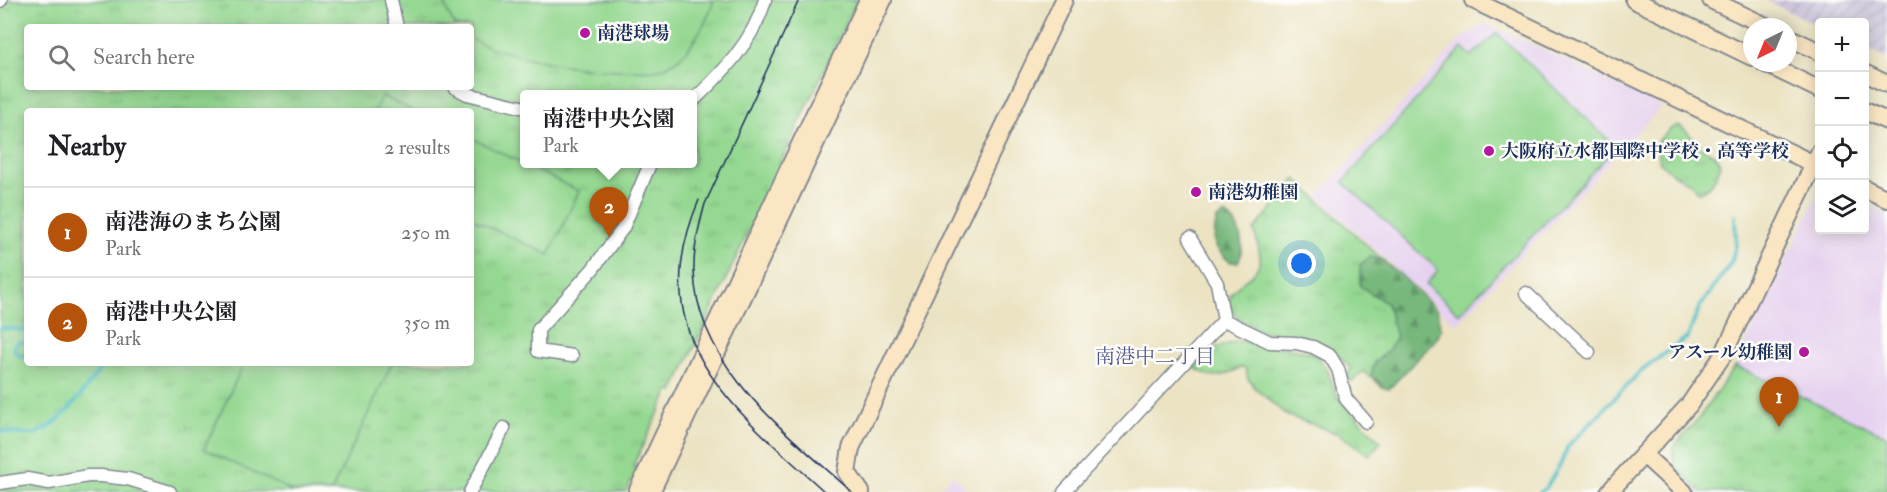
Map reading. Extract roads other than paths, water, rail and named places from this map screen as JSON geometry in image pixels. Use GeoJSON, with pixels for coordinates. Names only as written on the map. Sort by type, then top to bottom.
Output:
{"type":"FeatureCollection","features":[{"type":"Feature","properties":{"kind":"street"},"geometry":{"type":"LineString","coordinates":[[391,0],[396,24]]}},
{"type":"Feature","properties":{"kind":"street"},"geometry":{"type":"LineString","coordinates":[[697,97],[720,76],[741,50],[759,20],[765,0]]}},
{"type":"Feature","properties":{"kind":"street"},"geometry":{"type":"LineString","coordinates":[[637,492],[867,0]]}},
{"type":"Feature","properties":{"kind":"street"},"geometry":{"type":"LineString","coordinates":[[651,492],[883,0]]}},
{"type":"Feature","properties":{"kind":"street"},"geometry":{"type":"LineString","coordinates":[[861,492],[847,471],[851,448],[1064,0]]}},
{"type":"Feature","properties":{"kind":"street"},"geometry":{"type":"LineString","coordinates":[[1473,0],[1815,160]]}},
{"type":"Feature","properties":{"kind":"street"},"geometry":{"type":"LineString","coordinates":[[1634,0],[1743,53]]}},
{"type":"Feature","properties":{"kind":"street"},"geometry":{"type":"LineString","coordinates":[[1711,0],[1749,18]]}},
{"type":"Feature","properties":{"kind":"street"},"geometry":{"type":"LineString","coordinates":[[1797,41],[1815,50]]}},
{"type":"Feature","properties":{"kind":"street"},"geometry":{"type":"LineString","coordinates":[[1783,72],[1815,88]]}},
{"type":"Feature","properties":{"kind":"street"},"geometry":{"type":"LineString","coordinates":[[1869,75],[1887,84]]}},
{"type":"Feature","properties":{"kind":"street"},"geometry":{"type":"LineString","coordinates":[[459,90],[466,94],[520,107]]}},
{"type":"Feature","properties":{"kind":"street"},"geometry":{"type":"LineString","coordinates":[[1869,113],[1887,121]]}},
{"type":"Feature","properties":{"kind":"street"},"geometry":{"type":"LineString","coordinates":[[1609,492],[1689,405],[1723,355],[1815,167]]}},
{"type":"Feature","properties":{"kind":"street"},"geometry":{"type":"LineString","coordinates":[[572,356],[538,351],[538,330],[592,270],[623,228],[643,168]]}},
{"type":"Feature","properties":{"kind":"street"},"geometry":{"type":"LineString","coordinates":[[1869,190],[1887,199]]}},
{"type":"Feature","properties":{"kind":"street"},"geometry":{"type":"LineString","coordinates":[[1190,238],[1217,284],[1224,320]]}},
{"type":"Feature","properties":{"kind":"street"},"geometry":{"type":"LineString","coordinates":[[1526,294],[1589,352]]}},
{"type":"Feature","properties":{"kind":"street"},"geometry":{"type":"LineString","coordinates":[[1224,320],[1270,342],[1296,343],[1313,347],[1330,356],[1338,369],[1346,399],[1366,422]]}},
{"type":"Feature","properties":{"kind":"street"},"geometry":{"type":"LineString","coordinates":[[1064,492],[1224,320]]}},
{"type":"Feature","properties":{"kind":"street"},"geometry":{"type":"LineString","coordinates":[[470,492],[504,428]]}},
{"type":"Feature","properties":{"kind":"street"},"geometry":{"type":"LineString","coordinates":[[1644,455],[1684,492]]}},
{"type":"Feature","properties":{"kind":"street"},"geometry":{"type":"LineString","coordinates":[[0,483],[27,479],[49,483],[101,476],[128,478],[170,492]]}},
{"type":"Feature","properties":{"kind":"waterway"},"geometry":{"type":"LineString","coordinates":[[1540,492],[1546,488],[1568,446],[1643,369],[1688,337],[1699,308],[1731,263],[1736,245],[1735,215]]}},
{"type":"Feature","properties":{"kind":"waterway"},"geometry":{"type":"LineString","coordinates":[[0,328],[24,330]]}},
{"type":"Feature","properties":{"kind":"waterway"},"geometry":{"type":"LineString","coordinates":[[24,342],[17,342],[14,350],[24,357]]}},
{"type":"Feature","properties":{"kind":"waterway"},"geometry":{"type":"LineString","coordinates":[[0,431],[28,435],[47,428],[74,403],[102,366]]}},
{"type":"Feature","properties":{"kind":"tram line"},"geometry":{"type":"LineString","coordinates":[[799,0],[705,204],[695,246],[694,272],[699,306],[711,338],[728,368],[774,422],[852,492]]}},
{"type":"Feature","properties":{"kind":"tram line"},"geometry":{"type":"LineString","coordinates":[[699,200],[684,249],[681,292],[689,331],[705,367],[729,399],[758,430],[825,492]]}},
{"type":"Feature","properties":{"kind":"place","name":"南港球場"},"geometry":{"type":"Point","coordinates":[585,33]}},
{"type":"Feature","properties":{"kind":"place","name":"大阪府立水都国際中学校・高等学校"},"geometry":{"type":"Point","coordinates":[1489,151]}},
{"type":"Feature","properties":{"kind":"place","name":"南港幼稚園"},"geometry":{"type":"Point","coordinates":[1196,192]}},
{"type":"Feature","properties":{"kind":"place","name":"南港中央公園"},"geometry":{"type":"Point","coordinates":[609,237]}},
{"type":"Feature","properties":{"kind":"place","name":"アスール幼稚園"},"geometry":{"type":"Point","coordinates":[1804,352]}},
{"type":"Feature","properties":{"kind":"place","name":"南港海のまち公園"},"geometry":{"type":"Point","coordinates":[1779,427]}},
{"type":"Feature","properties":{"kind":"district","name":"南港中二丁目"},"geometry":{"type":"Point","coordinates":[1155,356]}}]}
